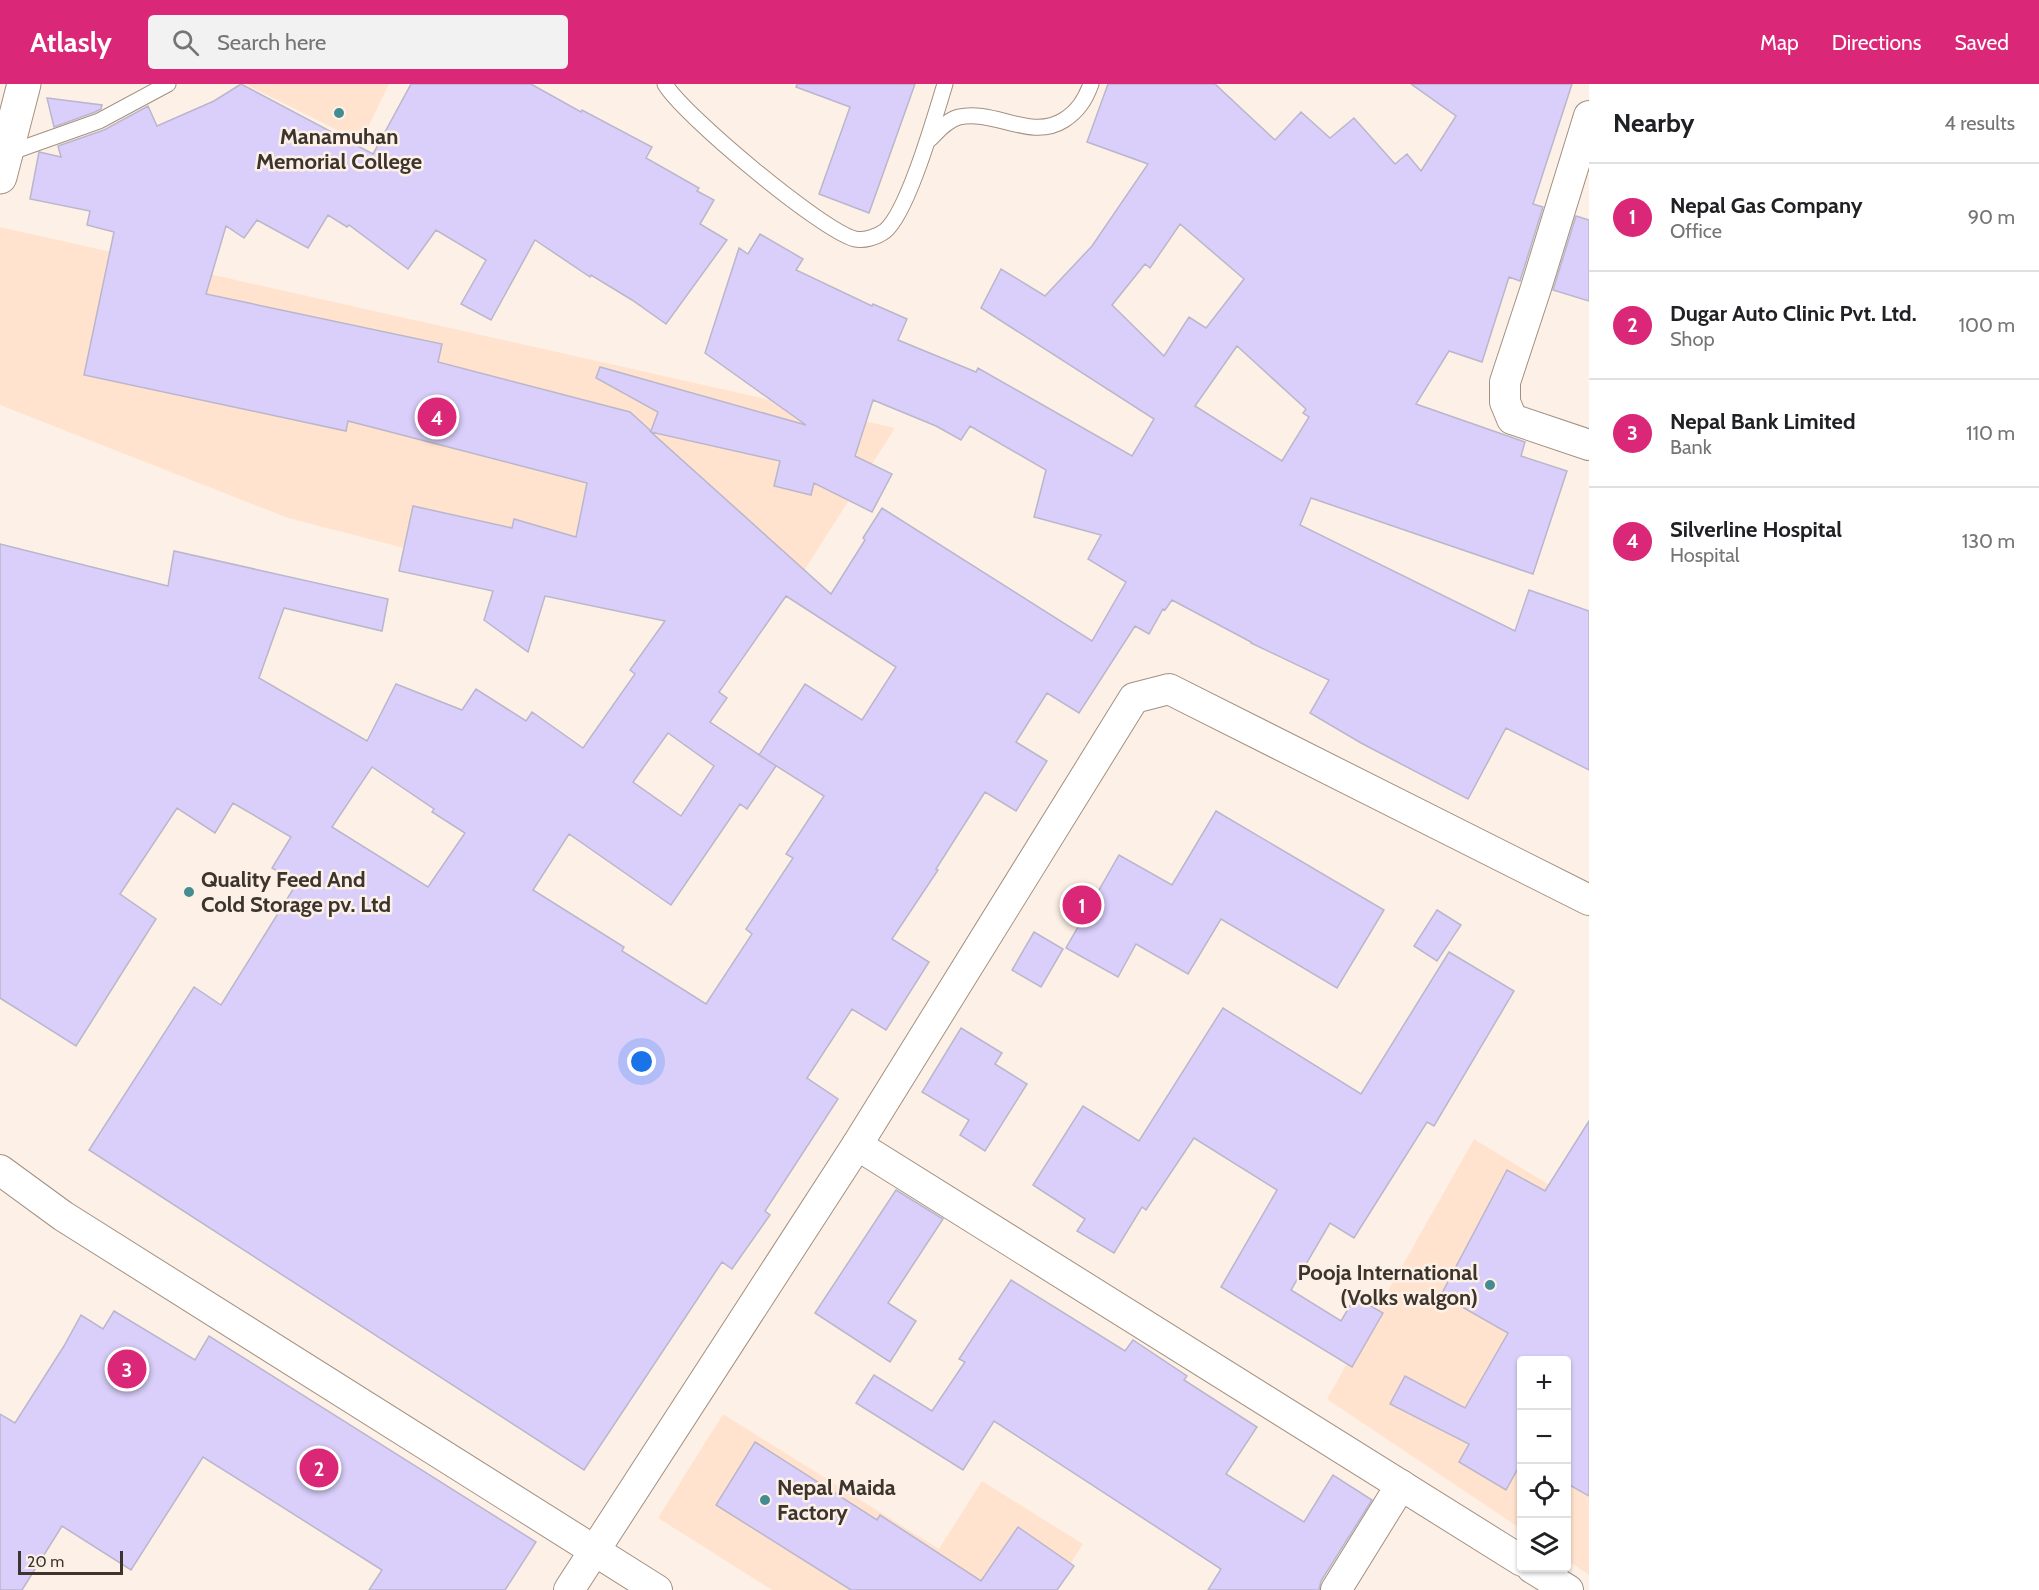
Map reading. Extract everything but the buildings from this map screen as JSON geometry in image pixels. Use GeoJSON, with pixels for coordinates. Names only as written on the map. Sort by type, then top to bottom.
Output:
{"type":"FeatureCollection","features":[{"type":"Feature","properties":{"kind":"main road"},"geometry":{"type":"LineString","coordinates":[[3,165],[24,84]]}},
{"type":"Feature","properties":{"kind":"street"},"geometry":{"type":"LineString","coordinates":[[1589,116],[1535,291],[1504,382],[1505,402],[1512,419],[1589,445]]}},
{"type":"Feature","properties":{"kind":"street"},"geometry":{"type":"LineString","coordinates":[[569,1590],[857,1145],[1134,698],[1169,689],[1589,900]]}},
{"type":"Feature","properties":{"kind":"street"},"geometry":{"type":"LineString","coordinates":[[857,1145],[1517,1558]]}},
{"type":"Feature","properties":{"kind":"street"},"geometry":{"type":"LineString","coordinates":[[0,1170],[63,1216],[657,1590]]}},
{"type":"Feature","properties":{"kind":"street"},"geometry":{"type":"LineString","coordinates":[[1336,1590],[1401,1485]]}},
{"type":"Feature","properties":{"kind":"street"},"geometry":{"type":"LineString","coordinates":[[1539,1572],[1568,1590]]}},
{"type":"Feature","properties":{"kind":"lane"},"geometry":{"type":"LineString","coordinates":[[3,165],[99,122],[168,84]]}},
{"type":"Feature","properties":{"kind":"lane"},"geometry":{"type":"LineString","coordinates":[[665,84],[679,102],[755,170],[827,224],[853,238],[862,240],[885,231],[896,218],[926,144],[945,84]]}},
{"type":"Feature","properties":{"kind":"lane"},"geometry":{"type":"LineString","coordinates":[[926,144],[944,125],[958,117],[995,118],[1030,128],[1057,124],[1073,114],[1082,104],[1091,84]]}},
{"type":"Feature","properties":{"kind":"shaded area","name":"Manamuhan Memorial College"},"geometry":{"type":"Polygon","coordinates":[[[245,84],[389,84],[361,142],[245,84]]]}},
{"type":"Feature","properties":{"kind":"shaded area"},"geometry":{"type":"Polygon","coordinates":[[[0,227],[895,428],[788,596],[621,604],[288,518],[0,405],[0,227]]]}},
{"type":"Feature","properties":{"kind":"shaded area","name":"Pooja International (Volks walgon)"},"geometry":{"type":"Polygon","coordinates":[[[1474,1139],[1589,1209],[1589,1575],[1571,1563],[1571,1356],[1517,1356],[1517,1526],[1327,1399],[1474,1139]]]}},
{"type":"Feature","properties":{"kind":"shaded area","name":"Nepal Maida Factory"},"geometry":{"type":"Polygon","coordinates":[[[723,1414],[939,1549],[982,1481],[1083,1544],[1054,1590],[772,1590],[658,1518],[723,1414]]]}},
{"type":"Feature","properties":{"kind":"place","name":"Manamuhan Memorial College"},"geometry":{"type":"Point","coordinates":[339,113]}},
{"type":"Feature","properties":{"kind":"place","name":"Silverline Hospital"},"geometry":{"type":"Point","coordinates":[437,417]}},
{"type":"Feature","properties":{"kind":"place","name":"Quality Feed And Cold Storage pv. Ltd"},"geometry":{"type":"Point","coordinates":[189,892]}},
{"type":"Feature","properties":{"kind":"place","name":"Nepal Gas Company"},"geometry":{"type":"Point","coordinates":[1082,905]}},
{"type":"Feature","properties":{"kind":"place","name":"Pooja International (Volks walgon)"},"geometry":{"type":"Point","coordinates":[1490,1285]}},
{"type":"Feature","properties":{"kind":"place","name":"Nepal Bank Limited"},"geometry":{"type":"Point","coordinates":[127,1369]}},
{"type":"Feature","properties":{"kind":"place","name":"Dugar Auto Clinic Pvt. Ltd."},"geometry":{"type":"Point","coordinates":[319,1468]}},
{"type":"Feature","properties":{"kind":"place","name":"Nepal Maida Factory"},"geometry":{"type":"Point","coordinates":[765,1500]}}]}
